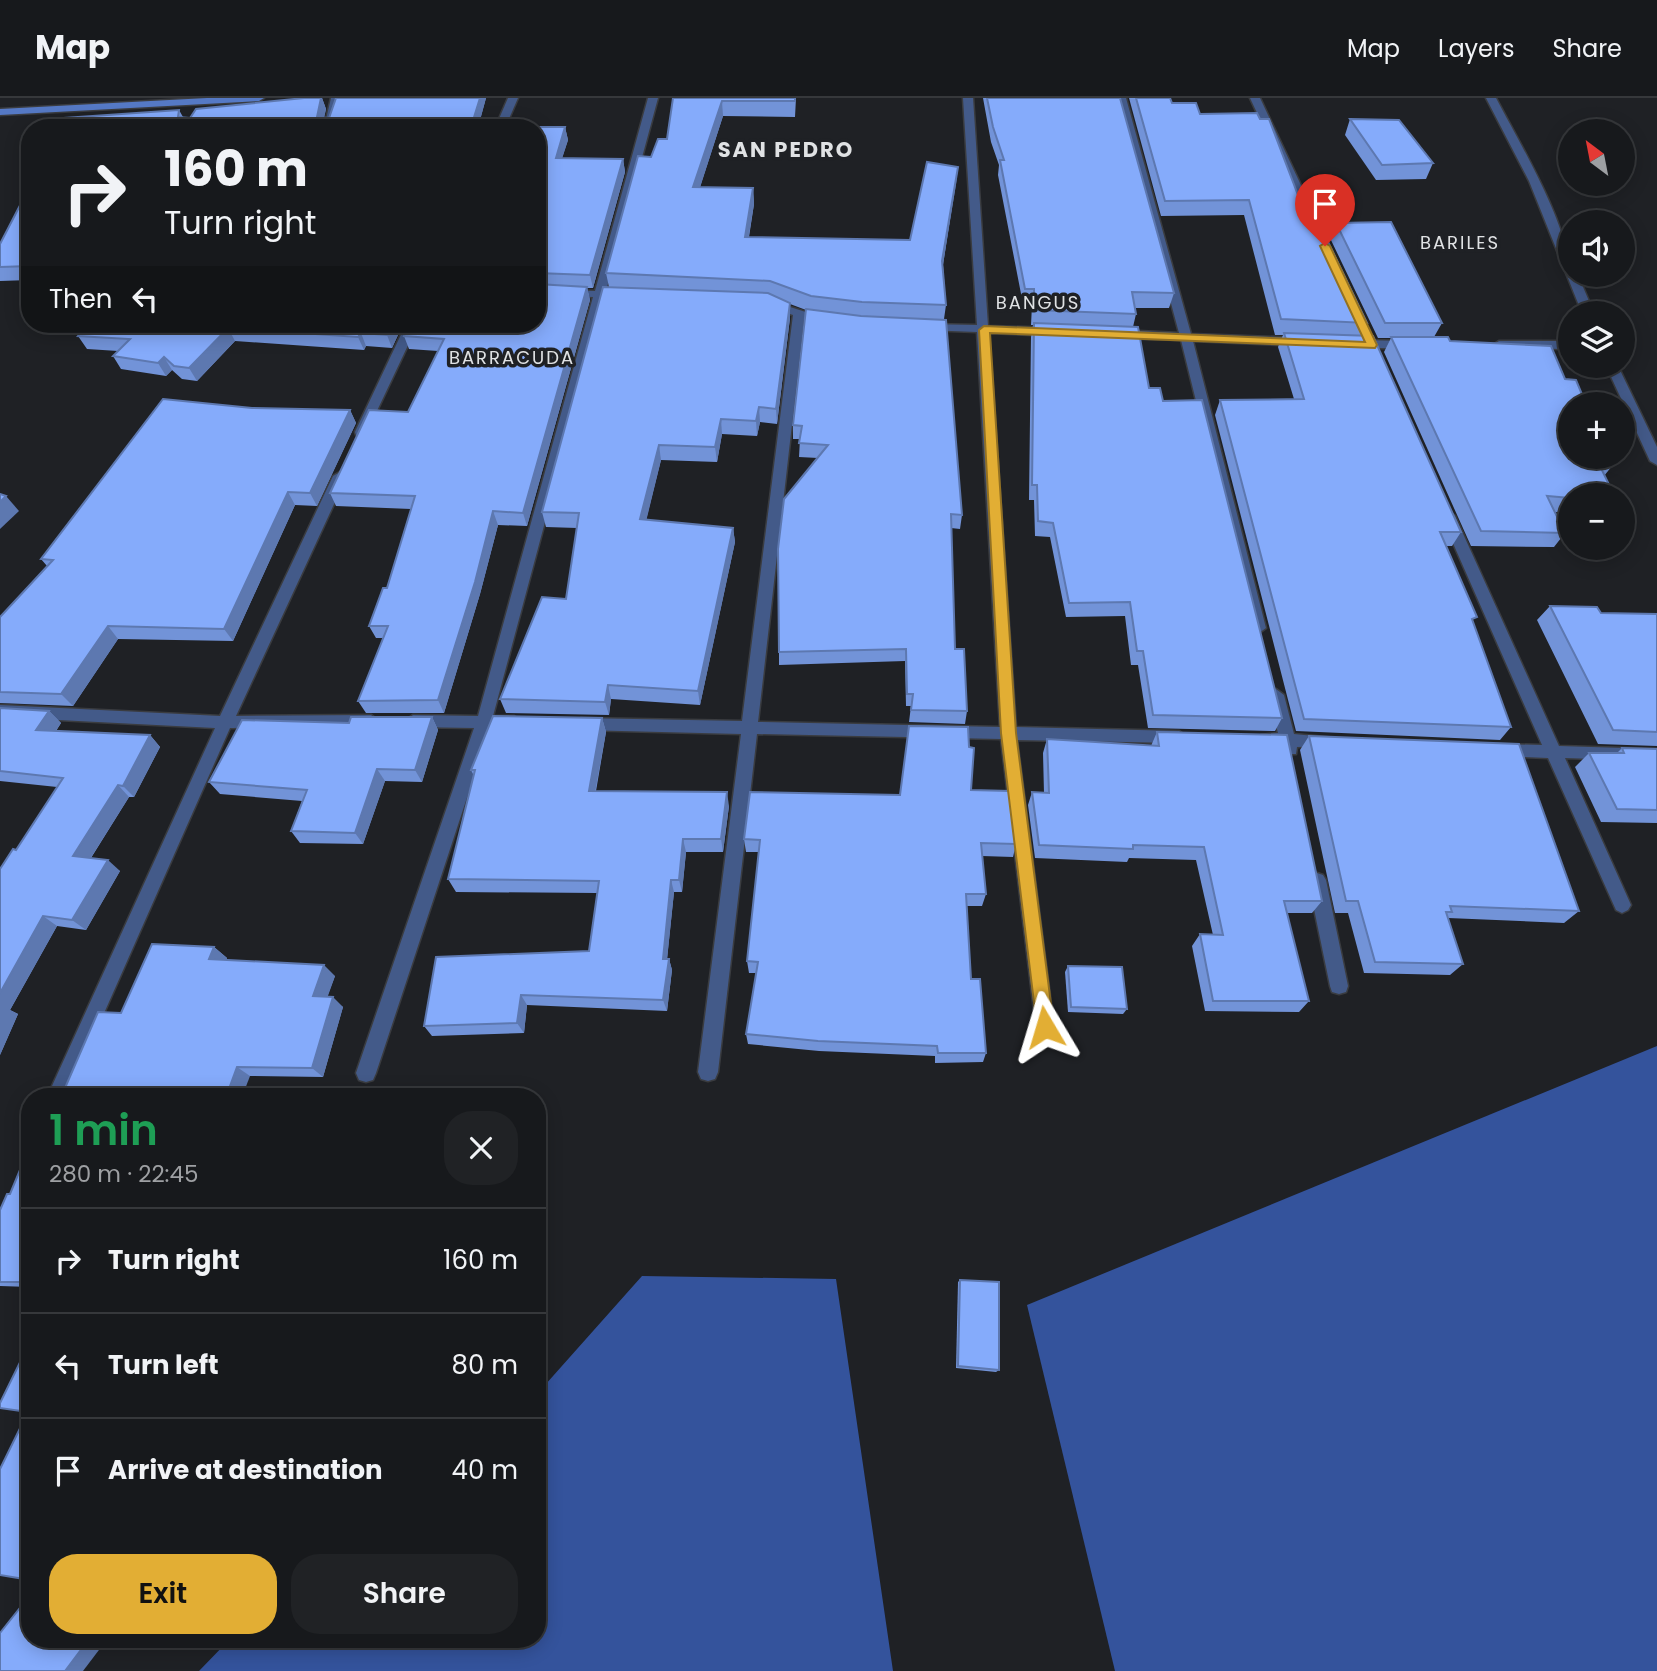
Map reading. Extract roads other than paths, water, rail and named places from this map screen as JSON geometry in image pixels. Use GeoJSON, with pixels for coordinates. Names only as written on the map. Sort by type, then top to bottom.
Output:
{"type":"FeatureCollection","features":[{"type":"Feature","properties":{"kind":"main road"},"geometry":{"type":"LineString","coordinates":[[0,112],[202,105],[259,98]]}},
{"type":"Feature","properties":{"kind":"street"},"geometry":{"type":"LineString","coordinates":[[331,119],[336,98]]}},
{"type":"Feature","properties":{"kind":"street"},"geometry":{"type":"LineString","coordinates":[[504,119],[513,98]]}},
{"type":"Feature","properties":{"kind":"street"},"geometry":{"type":"LineString","coordinates":[[366,1073],[484,721],[653,98]]}},
{"type":"Feature","properties":{"kind":"street"},"geometry":{"type":"LineString","coordinates":[[968,98],[1008,733],[1045,1027]]}},
{"type":"Feature","properties":{"kind":"street"},"geometry":{"type":"LineString","coordinates":[[1121,98],[1186,336],[1264,646]]}},
{"type":"Feature","properties":{"kind":"street"},"geometry":{"type":"LineString","coordinates":[[1255,98],[1331,259]]}},
{"type":"Feature","properties":{"kind":"street"},"geometry":{"type":"LineString","coordinates":[[1491,98],[1534,181],[1558,241]]}},
{"type":"Feature","properties":{"kind":"street"},"geometry":{"type":"LineString","coordinates":[[546,292],[640,296]]}},
{"type":"Feature","properties":{"kind":"street"},"geometry":{"type":"LineString","coordinates":[[758,302],[780,305],[799,316],[835,321]]}},
{"type":"Feature","properties":{"kind":"street"},"geometry":{"type":"LineString","coordinates":[[708,1072],[799,316]]}},
{"type":"Feature","properties":{"kind":"street"},"geometry":{"type":"LineString","coordinates":[[916,326],[1065,332]]}},
{"type":"Feature","properties":{"kind":"street"},"geometry":{"type":"LineString","coordinates":[[61,1088],[225,722],[408,333]]}},
{"type":"Feature","properties":{"kind":"street"},"geometry":{"type":"LineString","coordinates":[[1105,333],[1318,343]]}},
{"type":"Feature","properties":{"kind":"street"},"geometry":{"type":"LineString","coordinates":[[1345,344],[1424,345]]}},
{"type":"Feature","properties":{"kind":"street"},"geometry":{"type":"LineString","coordinates":[[1490,345],[1558,345]]}},
{"type":"Feature","properties":{"kind":"street"},"geometry":{"type":"LineString","coordinates":[[1618,378],[1657,461]]}},
{"type":"Feature","properties":{"kind":"street"},"geometry":{"type":"LineString","coordinates":[[1440,498],[1622,905]]}},
{"type":"Feature","properties":{"kind":"street"},"geometry":{"type":"LineString","coordinates":[[1274,686],[1293,767]]}},
{"type":"Feature","properties":{"kind":"street"},"geometry":{"type":"LineString","coordinates":[[0,711],[225,722],[525,722]]}},
{"type":"Feature","properties":{"kind":"street"},"geometry":{"type":"LineString","coordinates":[[567,724],[1190,738]]}},
{"type":"Feature","properties":{"kind":"street"},"geometry":{"type":"LineString","coordinates":[[1246,739],[1344,743]]}},
{"type":"Feature","properties":{"kind":"street"},"geometry":{"type":"LineString","coordinates":[[1483,749],[1657,755]]}},
{"type":"Feature","properties":{"kind":"street"},"geometry":{"type":"LineString","coordinates":[[1314,863],[1339,986]]}},
{"type":"Feature","properties":{"kind":"water"},"geometry":{"type":"Polygon","coordinates":[[[1657,1046],[1657,1671],[1115,1671],[1027,1305],[1657,1046]]]}},
{"type":"Feature","properties":{"kind":"water"},"geometry":{"type":"Polygon","coordinates":[[[642,1276],[836,1279],[893,1671],[199,1671],[221,1648],[546,1648],[546,1384],[642,1276]]]}},
{"type":"Feature","properties":{"kind":"district","name":"SAN PEDRO"},"geometry":{"type":"Point","coordinates":[786,150]}},
{"type":"Feature","properties":{"kind":"district","name":"BARILES"},"geometry":{"type":"Point","coordinates":[1460,243]}},
{"type":"Feature","properties":{"kind":"district","name":"BANGUS"},"geometry":{"type":"Point","coordinates":[1038,303]}},
{"type":"Feature","properties":{"kind":"district","name":"BARRACUDA"},"geometry":{"type":"Point","coordinates":[512,358]}}]}
